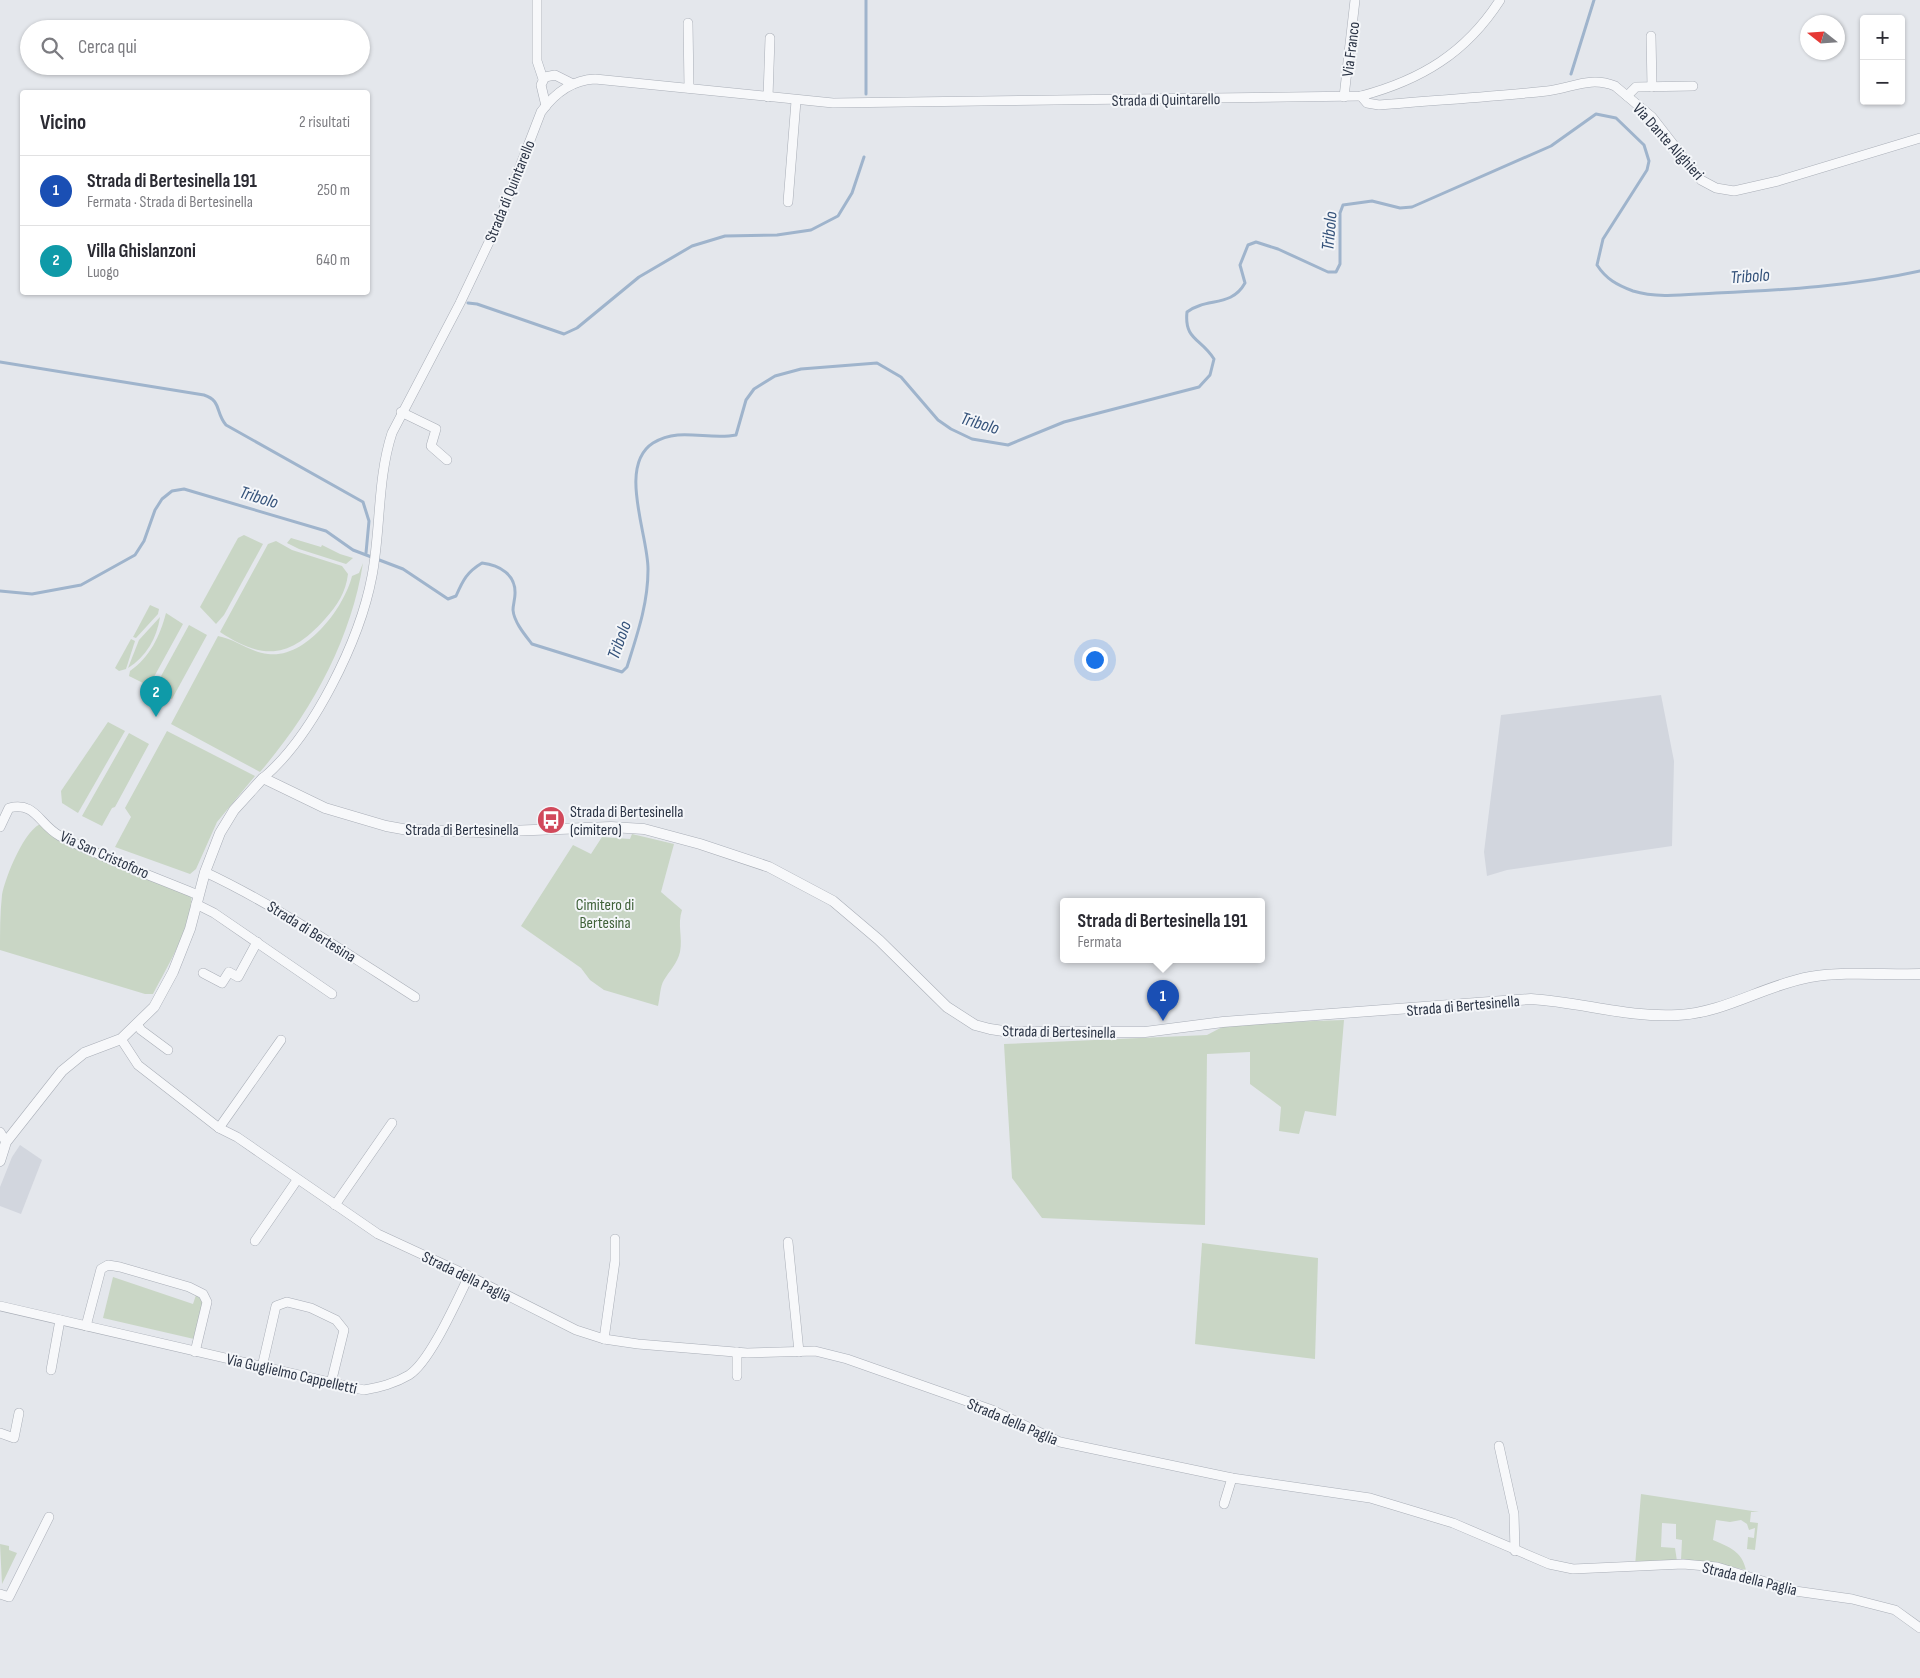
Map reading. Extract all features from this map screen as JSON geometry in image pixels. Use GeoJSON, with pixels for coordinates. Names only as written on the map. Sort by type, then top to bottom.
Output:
{"type":"FeatureCollection","features":[{"type":"Feature","properties":{"kind":"street"},"geometry":{"type":"LineString","coordinates":[[537,0],[537,60],[543,79],[542,93],[546,106]]}},
{"type":"Feature","properties":{"kind":"street","name":"Via Franco"},"geometry":{"type":"LineString","coordinates":[[1344,97],[1355,0]]}},
{"type":"Feature","properties":{"kind":"street","name":"Strada di Quintarello"},"geometry":{"type":"LineString","coordinates":[[263,778],[274,767],[309,721],[338,674],[359,626],[375,557],[386,455],[392,432],[460,303],[499,222],[538,120],[546,106],[556,95],[573,84],[595,79],[796,101],[833,103],[1362,96],[1408,82],[1446,60],[1487,19],[1500,0]]}},
{"type":"Feature","properties":{"kind":"street"},"geometry":{"type":"LineString","coordinates":[[688,24],[689,88]]}},
{"type":"Feature","properties":{"kind":"street"},"geometry":{"type":"LineString","coordinates":[[1651,36],[1652,87]]}},
{"type":"Feature","properties":{"kind":"street"},"geometry":{"type":"LineString","coordinates":[[768,97],[770,38]]}},
{"type":"Feature","properties":{"kind":"street"},"geometry":{"type":"LineString","coordinates":[[543,79],[549,75],[555,75],[573,84]]}},
{"type":"Feature","properties":{"kind":"street","name":"Via Dante Alighieri"},"geometry":{"type":"LineString","coordinates":[[1362,96],[1367,103],[1379,105],[1550,90],[1594,81],[1615,86],[1652,117],[1701,180],[1716,188],[1734,191],[1778,181],[1920,138]]}},
{"type":"Feature","properties":{"kind":"street"},"geometry":{"type":"LineString","coordinates":[[1627,96],[1636,87],[1693,86]]}},
{"type":"Feature","properties":{"kind":"street"},"geometry":{"type":"LineString","coordinates":[[788,202],[796,101]]}},
{"type":"Feature","properties":{"kind":"street"},"geometry":{"type":"LineString","coordinates":[[401,412],[436,429],[431,446],[447,460]]}},
{"type":"Feature","properties":{"kind":"street"},"geometry":{"type":"LineString","coordinates":[[0,1162],[6,1142],[62,1071],[84,1053],[121,1039],[154,1007],[173,972],[190,929],[205,872],[228,819],[263,778]]}},
{"type":"Feature","properties":{"kind":"street","name":"Strada di Bertesinella"},"geometry":{"type":"LineString","coordinates":[[263,778],[325,808],[386,826],[408,830],[481,832],[612,826],[644,829],[700,844],[769,867],[816,890],[854,917],[934,996],[959,1017],[975,1025],[1010,1032],[1145,1032],[1223,1022],[1531,999],[1573,1003],[1622,1013],[1680,1015],[1711,1010],[1808,977],[1920,974]]}},
{"type":"Feature","properties":{"kind":"street","name":"Via San Cristoforo"},"geometry":{"type":"LineString","coordinates":[[0,827],[9,808],[21,805],[29,809],[57,835],[197,899]]}},
{"type":"Feature","properties":{"kind":"street","name":"Strada di Bertesina"},"geometry":{"type":"LineString","coordinates":[[205,872],[252,894],[415,997]]}},
{"type":"Feature","properties":{"kind":"street"},"geometry":{"type":"LineString","coordinates":[[197,899],[214,913],[332,994]]}},
{"type":"Feature","properties":{"kind":"street"},"geometry":{"type":"LineString","coordinates":[[203,973],[222,983],[229,972],[238,977],[257,942]]}},
{"type":"Feature","properties":{"kind":"street"},"geometry":{"type":"LineString","coordinates":[[137,1024],[141,1030],[168,1050]]}},
{"type":"Feature","properties":{"kind":"street","name":"Strada della Paglia"},"geometry":{"type":"LineString","coordinates":[[121,1039],[138,1066],[219,1128],[237,1137],[378,1234],[469,1276],[576,1330],[604,1339],[638,1344],[737,1352],[815,1351],[856,1362],[992,1410],[1060,1442],[1232,1478],[1370,1498],[1453,1523],[1549,1564],[1574,1569],[1683,1564],[1717,1567],[1795,1591],[1852,1599],[1895,1610],[1920,1628]]}},
{"type":"Feature","properties":{"kind":"street"},"geometry":{"type":"LineString","coordinates":[[219,1128],[281,1040]]}},
{"type":"Feature","properties":{"kind":"street"},"geometry":{"type":"LineString","coordinates":[[335,1205],[392,1123]]}},
{"type":"Feature","properties":{"kind":"street"},"geometry":{"type":"LineString","coordinates":[[0,1132],[6,1142]]}},
{"type":"Feature","properties":{"kind":"street"},"geometry":{"type":"LineString","coordinates":[[255,1241],[297,1180]]}},
{"type":"Feature","properties":{"kind":"street"},"geometry":{"type":"LineString","coordinates":[[604,1339],[615,1261],[615,1239]]}},
{"type":"Feature","properties":{"kind":"street"},"geometry":{"type":"LineString","coordinates":[[788,1242],[799,1352]]}},
{"type":"Feature","properties":{"kind":"street"},"geometry":{"type":"LineString","coordinates":[[86,1326],[101,1269],[108,1265],[120,1267],[189,1287],[203,1294],[206,1302],[195,1352]]}},
{"type":"Feature","properties":{"kind":"street","name":"Via Guglielmo Cappelletti"},"geometry":{"type":"LineString","coordinates":[[0,1306],[364,1390],[385,1386],[410,1374],[427,1356],[469,1276]]}},
{"type":"Feature","properties":{"kind":"street"},"geometry":{"type":"LineString","coordinates":[[262,1367],[276,1306],[287,1302],[311,1308],[336,1320],[344,1330],[331,1383]]}},
{"type":"Feature","properties":{"kind":"street"},"geometry":{"type":"LineString","coordinates":[[50,1370],[60,1320]]}},
{"type":"Feature","properties":{"kind":"street"},"geometry":{"type":"LineString","coordinates":[[737,1352],[737,1376]]}},
{"type":"Feature","properties":{"kind":"street"},"geometry":{"type":"LineString","coordinates":[[0,1433],[14,1438],[19,1413]]}},
{"type":"Feature","properties":{"kind":"street"},"geometry":{"type":"LineString","coordinates":[[1499,1446],[1514,1514],[1515,1551]]}},
{"type":"Feature","properties":{"kind":"street"},"geometry":{"type":"LineString","coordinates":[[1224,1504],[1232,1478]]}},
{"type":"Feature","properties":{"kind":"street"},"geometry":{"type":"LineString","coordinates":[[0,1594],[10,1597],[49,1517]]}},
{"type":"Feature","properties":{"kind":"shaded area"},"geometry":{"type":"Polygon","coordinates":[[[1661,695],[1674,761],[1672,846],[1507,870],[1487,876],[1484,852],[1501,715],[1661,695]]]}},
{"type":"Feature","properties":{"kind":"shaded area"},"geometry":{"type":"Polygon","coordinates":[[[20,1145],[42,1160],[21,1214],[0,1206],[0,1187],[12,1157],[20,1145]]]}},
{"type":"Feature","properties":{"kind":"green space"},"geometry":{"type":"Polygon","coordinates":[[[244,535],[263,544],[224,615],[216,624],[200,607],[238,538],[244,535]]]}},
{"type":"Feature","properties":{"kind":"green space"},"geometry":{"type":"Polygon","coordinates":[[[291,538],[321,547],[322,545],[353,558],[346,564],[299,549],[287,543],[291,538]]]}},
{"type":"Feature","properties":{"kind":"green space"},"geometry":{"type":"Polygon","coordinates":[[[276,541],[292,550],[342,566],[348,574],[343,593],[337,604],[312,632],[300,642],[288,648],[276,651],[263,651],[250,648],[220,632],[268,544],[276,541]]]}},
{"type":"Feature","properties":{"kind":"green space"},"geometry":{"type":"Polygon","coordinates":[[[363,563],[349,620],[326,674],[296,725],[260,772],[171,724],[218,636],[261,653],[282,653],[296,648],[309,640],[332,616],[348,589],[352,576],[359,573],[363,563]]]}},
{"type":"Feature","properties":{"kind":"green space"},"geometry":{"type":"Polygon","coordinates":[[[150,605],[159,609],[158,614],[136,638],[133,637],[150,605]]]}},
{"type":"Feature","properties":{"kind":"green space"},"geometry":{"type":"Polygon","coordinates":[[[166,613],[183,624],[149,686],[129,676],[130,671],[149,653],[161,630],[166,613]]]}},
{"type":"Feature","properties":{"kind":"green space"},"geometry":{"type":"Polygon","coordinates":[[[160,617],[159,625],[150,646],[128,668],[139,640],[160,617]]]}},
{"type":"Feature","properties":{"kind":"green space"},"geometry":{"type":"Polygon","coordinates":[[[189,625],[207,635],[172,699],[154,689],[189,625]]]}},
{"type":"Feature","properties":{"kind":"green space"},"geometry":{"type":"Polygon","coordinates":[[[131,639],[135,641],[126,669],[119,671],[115,668],[131,639]]]}},
{"type":"Feature","properties":{"kind":"green space"},"geometry":{"type":"Polygon","coordinates":[[[108,722],[125,731],[78,813],[62,803],[61,791],[108,722]]]}},
{"type":"Feature","properties":{"kind":"green space"},"geometry":{"type":"Polygon","coordinates":[[[167,731],[255,776],[217,822],[196,869],[190,874],[115,847],[131,817],[125,808],[167,731]]]}},
{"type":"Feature","properties":{"kind":"green space"},"geometry":{"type":"Polygon","coordinates":[[[129,733],[149,744],[115,807],[112,808],[102,826],[82,816],[129,733]]]}},
{"type":"Feature","properties":{"kind":"green space"},"geometry":{"type":"Polygon","coordinates":[[[43,823],[191,890],[189,915],[185,929],[153,994],[145,994],[0,950],[2,895],[7,877],[17,854],[29,834],[43,823]]]}},
{"type":"Feature","properties":{"kind":"green space","name":"Cimitero di Bertesina"},"geometry":{"type":"Polygon","coordinates":[[[632,834],[674,844],[661,892],[682,910],[680,921],[681,947],[677,960],[663,983],[658,1006],[604,990],[590,980],[581,968],[521,926],[573,845],[591,854],[602,837],[630,839],[632,834]]]}},
{"type":"Feature","properties":{"kind":"green space"},"geometry":{"type":"Polygon","coordinates":[[[1344,1020],[1336,1116],[1305,1111],[1299,1134],[1279,1131],[1281,1107],[1250,1084],[1250,1052],[1207,1054],[1205,1225],[1042,1218],[1012,1178],[1004,1044],[1207,1035],[1228,1024],[1344,1020]]]}},
{"type":"Feature","properties":{"kind":"green space"},"geometry":{"type":"Polygon","coordinates":[[[1202,1243],[1318,1258],[1315,1359],[1195,1344],[1202,1243]]]}},
{"type":"Feature","properties":{"kind":"green space"},"geometry":{"type":"Polygon","coordinates":[[[113,1277],[193,1304],[196,1295],[203,1301],[194,1339],[103,1318],[113,1277]]]}},
{"type":"Feature","properties":{"kind":"green space"},"geometry":{"type":"Polygon","coordinates":[[[1641,1494],[1759,1512],[1751,1512],[1750,1522],[1758,1523],[1755,1550],[1747,1549],[1748,1537],[1754,1538],[1755,1528],[1749,1530],[1747,1524],[1741,1520],[1730,1522],[1716,1520],[1713,1540],[1734,1550],[1741,1558],[1746,1570],[1719,1564],[1681,1560],[1682,1540],[1676,1539],[1676,1524],[1662,1523],[1661,1547],[1675,1548],[1677,1561],[1635,1566],[1641,1494]]]}},
{"type":"Feature","properties":{"kind":"green space"},"geometry":{"type":"Polygon","coordinates":[[[0,1544],[9,1546],[9,1550],[17,1553],[2,1584],[0,1544]]]}},
{"type":"Feature","properties":{"kind":"waterway"},"geometry":{"type":"LineString","coordinates":[[866,0],[866,94]]}},
{"type":"Feature","properties":{"kind":"waterway"},"geometry":{"type":"LineString","coordinates":[[1571,74],[1594,0]]}},
{"type":"Feature","properties":{"kind":"waterway","name":"Tribolo"},"geometry":{"type":"LineString","coordinates":[[0,591],[32,594],[81,585],[135,555],[144,541],[155,510],[162,499],[172,491],[184,489],[326,531],[353,550],[403,569],[448,599],[456,596],[466,577],[477,566],[482,563],[495,566],[506,572],[513,581],[515,587],[513,608],[515,619],[532,644],[622,672],[627,667],[631,655],[648,583],[647,556],[637,503],[636,485],[637,468],[642,454],[653,443],[673,435],[736,435],[746,400],[754,389],[775,376],[801,369],[877,363],[901,377],[938,420],[951,429],[972,439],[1008,445],[1064,422],[1199,387],[1210,375],[1214,359],[1191,334],[1188,328],[1187,312],[1195,307],[1226,299],[1239,291],[1245,283],[1240,265],[1248,245],[1256,242],[1278,249],[1328,272],[1336,272],[1340,264],[1340,213],[1343,205],[1372,201],[1400,208],[1412,207],[1551,146],[1596,114],[1616,118],[1644,145],[1649,161],[1647,170],[1603,239],[1597,265],[1608,278],[1622,286],[1633,291],[1653,295],[1685,295],[1818,286],[1920,271]]}},
{"type":"Feature","properties":{"kind":"waterway"},"geometry":{"type":"LineString","coordinates":[[468,303],[477,304],[564,334],[577,328],[639,277],[692,246],[725,236],[777,235],[811,230],[838,216],[852,193],[864,157]]}},
{"type":"Feature","properties":{"kind":"waterway"},"geometry":{"type":"LineString","coordinates":[[0,362],[210,397],[216,404],[220,416],[226,425],[363,502],[369,521],[366,553]]}},
{"type":"Feature","properties":{"kind":"place","name":"Villa Ghislanzoni"},"geometry":{"type":"Point","coordinates":[156,717]}},
{"type":"Feature","properties":{"kind":"place","name":"Strada di Bertesinella (cimitero)"},"geometry":{"type":"Point","coordinates":[551,820]}},
{"type":"Feature","properties":{"kind":"place","name":"Strada di Bertesinella 191"},"geometry":{"type":"Point","coordinates":[1163,1021]}}]}
